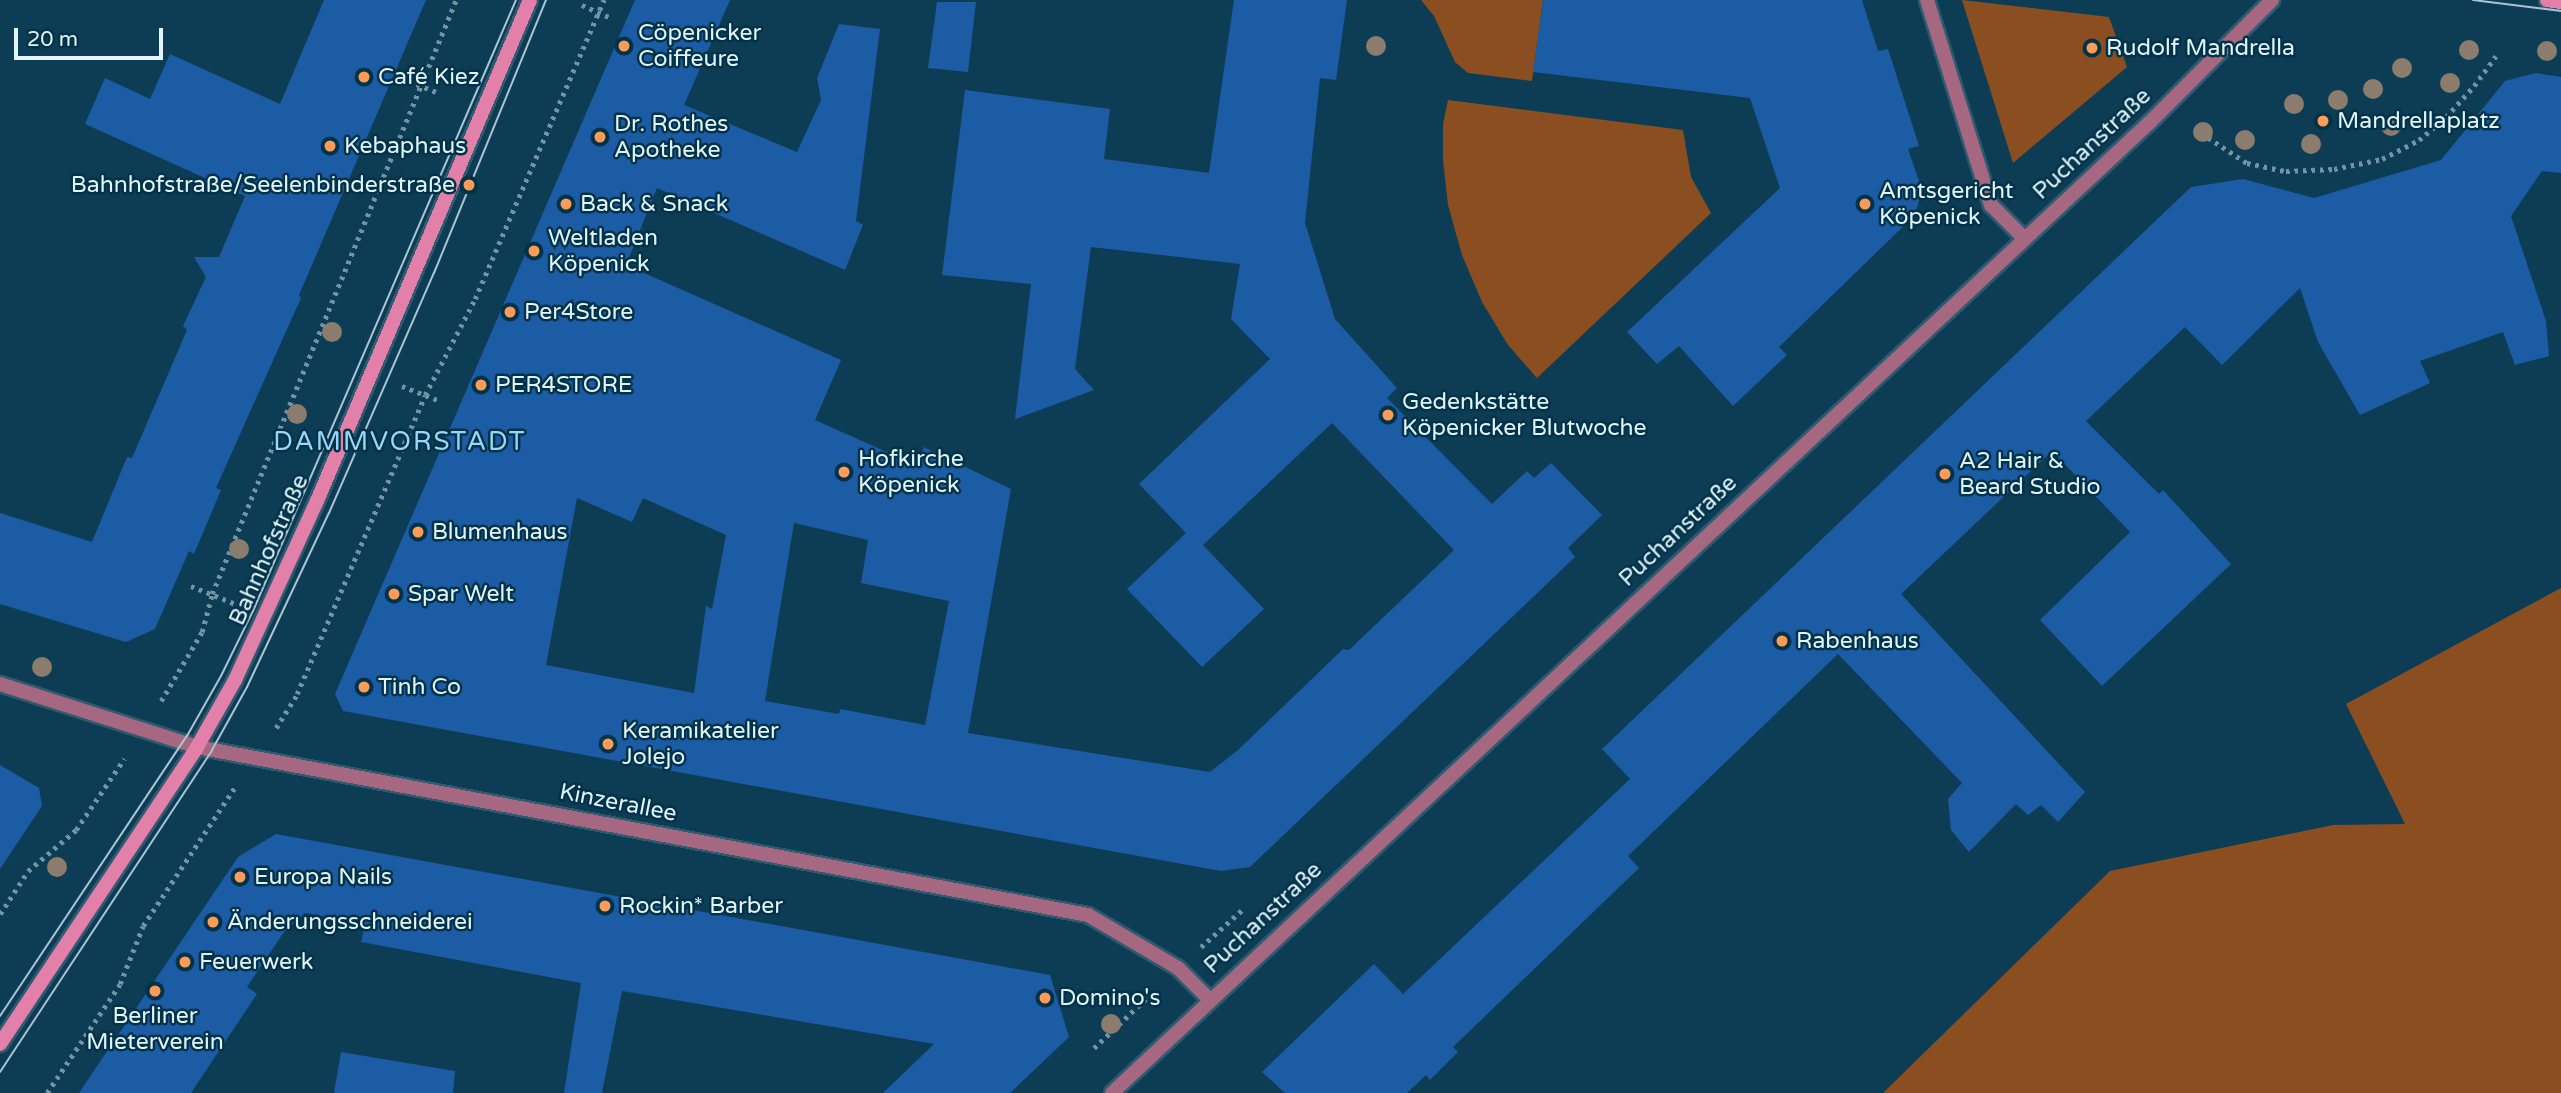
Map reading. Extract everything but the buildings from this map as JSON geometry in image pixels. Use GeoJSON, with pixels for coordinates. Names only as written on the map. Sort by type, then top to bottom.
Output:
{"type":"FeatureCollection","features":[{"type":"Feature","properties":{"kind":"main road","name":"Bahnhofstraße"},"geometry":{"type":"LineString","coordinates":[[0,1044],[197,747],[235,680],[317,501],[530,0]]}},
{"type":"Feature","properties":{"kind":"main road"},"geometry":{"type":"LineString","coordinates":[[2547,0],[2561,2]]}},
{"type":"Feature","properties":{"kind":"street"},"geometry":{"type":"LineString","coordinates":[[1927,0],[1991,205],[2025,239]]}},
{"type":"Feature","properties":{"kind":"street","name":"Puchanstraße"},"geometry":{"type":"LineString","coordinates":[[1112,1093],[1209,999],[2025,239],[2272,0]]}},
{"type":"Feature","properties":{"kind":"street","name":"Kinzerallee"},"geometry":{"type":"LineString","coordinates":[[0,684],[197,747],[1088,915],[1178,968],[1209,999]]}},
{"type":"Feature","properties":{"kind":"path"},"geometry":{"type":"LineString","coordinates":[[0,914],[28,871],[75,830],[143,730],[197,641],[212,594],[456,0]]}},
{"type":"Feature","properties":{"kind":"path"},"geometry":{"type":"LineString","coordinates":[[47,1093],[120,984],[143,926],[297,694],[425,395],[475,299],[604,0]]}},
{"type":"Feature","properties":{"kind":"path"},"geometry":{"type":"LineString","coordinates":[[582,5],[611,18]]}},
{"type":"Feature","properties":{"kind":"path"},"geometry":{"type":"LineString","coordinates":[[2200,133],[2247,163],[2286,171],[2334,169],[2382,159],[2419,140],[2446,117],[2496,56]]}},
{"type":"Feature","properties":{"kind":"path"},"geometry":{"type":"LineString","coordinates":[[409,81],[439,93]]}},
{"type":"Feature","properties":{"kind":"path"},"geometry":{"type":"LineString","coordinates":[[399,385],[440,401]]}},
{"type":"Feature","properties":{"kind":"path"},"geometry":{"type":"LineString","coordinates":[[191,586],[240,606]]}},
{"type":"Feature","properties":{"kind":"shaded area"},"geometry":{"type":"Polygon","coordinates":[[[1421,0],[1543,0],[1532,81],[1468,73],[1455,62],[1434,16],[1421,0]]]}},
{"type":"Feature","properties":{"kind":"shaded area"},"geometry":{"type":"Polygon","coordinates":[[[1962,0],[2109,17],[2127,67],[2013,163],[1962,0]]]}},
{"type":"Feature","properties":{"kind":"shaded area"},"geometry":{"type":"Polygon","coordinates":[[[1448,100],[1683,130],[1691,177],[1711,213],[1537,378],[1508,345],[1482,302],[1462,255],[1448,205],[1443,160],[1443,124],[1448,100]]]}},
{"type":"Feature","properties":{"kind":"shaded area"},"geometry":{"type":"Polygon","coordinates":[[[2561,588],[2561,1093],[1883,1093],[2110,871],[2333,825],[2405,824],[2346,704],[2561,588]]]}},
{"type":"Feature","properties":{"kind":"tram line"},"geometry":{"type":"LineString","coordinates":[[0,1016],[187,736],[221,676],[253,611],[516,0]]}},
{"type":"Feature","properties":{"kind":"tram line"},"geometry":{"type":"LineString","coordinates":[[0,1072],[212,750],[247,687],[329,513],[434,273],[546,0]]}},
{"type":"Feature","properties":{"kind":"tram line"},"geometry":{"type":"LineString","coordinates":[[2473,0],[2561,11]]}},
{"type":"Feature","properties":{"kind":"place","name":"Cöpenicker Coiffeure"},"geometry":{"type":"Point","coordinates":[624,46]}},
{"type":"Feature","properties":{"kind":"place","name":"Rudolf Mandrella"},"geometry":{"type":"Point","coordinates":[2092,48]}},
{"type":"Feature","properties":{"kind":"place","name":"Café Kiez"},"geometry":{"type":"Point","coordinates":[364,77]}},
{"type":"Feature","properties":{"kind":"place","name":"Mandrellaplatz"},"geometry":{"type":"Point","coordinates":[2323,121]}},
{"type":"Feature","properties":{"kind":"place","name":"Dr. Rothes Apotheke"},"geometry":{"type":"Point","coordinates":[600,137]}},
{"type":"Feature","properties":{"kind":"place","name":"Kebaphaus"},"geometry":{"type":"Point","coordinates":[330,146]}},
{"type":"Feature","properties":{"kind":"place","name":"Bahnhofstraße/Seelenbinderstraße"},"geometry":{"type":"Point","coordinates":[469,185]}},
{"type":"Feature","properties":{"kind":"place","name":"Back & Snack"},"geometry":{"type":"Point","coordinates":[566,204]}},
{"type":"Feature","properties":{"kind":"place","name":"Amtsgericht Köpenick"},"geometry":{"type":"Point","coordinates":[1865,204]}},
{"type":"Feature","properties":{"kind":"place","name":"Weltladen Köpenick"},"geometry":{"type":"Point","coordinates":[534,251]}},
{"type":"Feature","properties":{"kind":"place","name":"Per4Store"},"geometry":{"type":"Point","coordinates":[510,312]}},
{"type":"Feature","properties":{"kind":"place","name":"PER4STORE"},"geometry":{"type":"Point","coordinates":[481,385]}},
{"type":"Feature","properties":{"kind":"place","name":"Gedenkstätte Köpenicker Blutwoche"},"geometry":{"type":"Point","coordinates":[1388,415]}},
{"type":"Feature","properties":{"kind":"place","name":"Hofkirche Köpenick"},"geometry":{"type":"Point","coordinates":[844,472]}},
{"type":"Feature","properties":{"kind":"place","name":"A2 Hair & Beard Studio"},"geometry":{"type":"Point","coordinates":[1945,474]}},
{"type":"Feature","properties":{"kind":"place","name":"Blumenhaus"},"geometry":{"type":"Point","coordinates":[418,532]}},
{"type":"Feature","properties":{"kind":"place","name":"Spar Welt"},"geometry":{"type":"Point","coordinates":[394,594]}},
{"type":"Feature","properties":{"kind":"place","name":"Rabenhaus"},"geometry":{"type":"Point","coordinates":[1782,641]}},
{"type":"Feature","properties":{"kind":"place","name":"Tinh Co"},"geometry":{"type":"Point","coordinates":[364,687]}},
{"type":"Feature","properties":{"kind":"place","name":"Keramikatelier Jolejo"},"geometry":{"type":"Point","coordinates":[608,744]}},
{"type":"Feature","properties":{"kind":"place","name":"Europa Nails"},"geometry":{"type":"Point","coordinates":[240,877]}},
{"type":"Feature","properties":{"kind":"place","name":"Rockin* Barber"},"geometry":{"type":"Point","coordinates":[605,906]}},
{"type":"Feature","properties":{"kind":"place","name":"Änderungsschneiderei"},"geometry":{"type":"Point","coordinates":[213,922]}},
{"type":"Feature","properties":{"kind":"place","name":"Feuerwerk"},"geometry":{"type":"Point","coordinates":[185,962]}},
{"type":"Feature","properties":{"kind":"place","name":"Berliner Mieterverein"},"geometry":{"type":"Point","coordinates":[155,991]}},
{"type":"Feature","properties":{"kind":"place","name":"Domino's"},"geometry":{"type":"Point","coordinates":[1045,998]}},
{"type":"Feature","properties":{"kind":"district","name":"DAMMVORSTADT"},"geometry":{"type":"Point","coordinates":[400,442]}}]}
